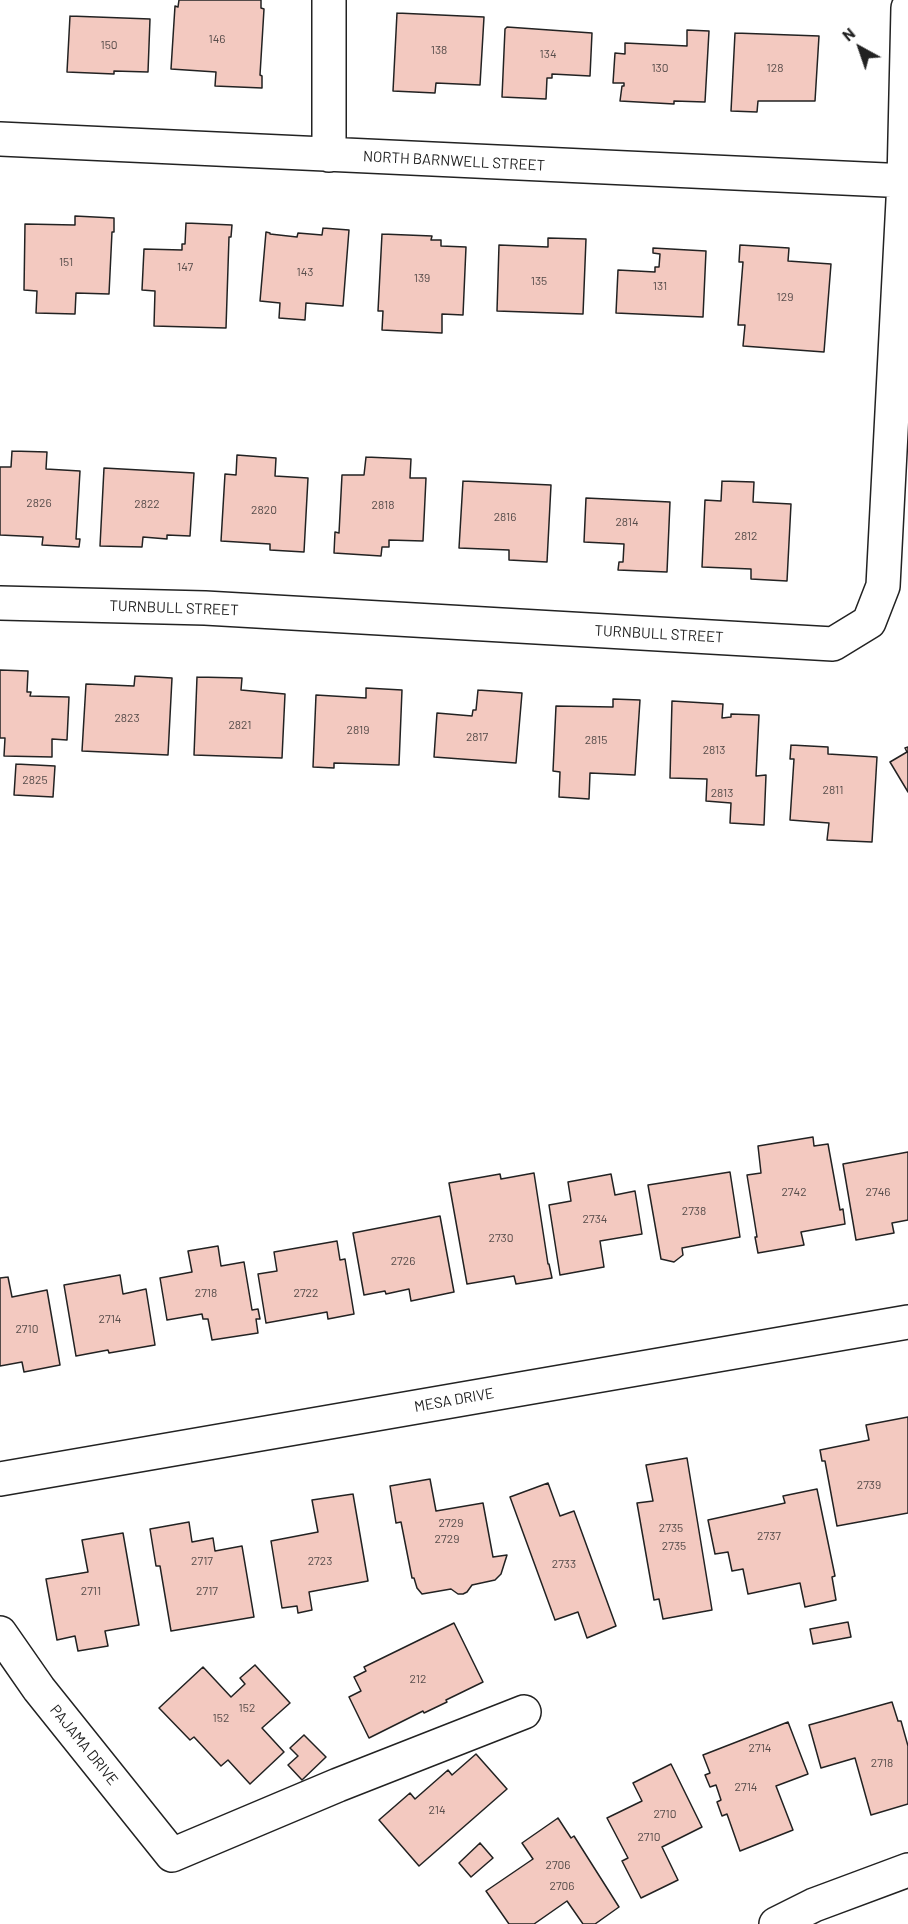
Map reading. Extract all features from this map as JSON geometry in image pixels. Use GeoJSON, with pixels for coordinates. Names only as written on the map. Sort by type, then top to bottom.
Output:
{"type":"FeatureCollection","features":[{"type":"Feature","properties":{"kind":"street"},"geometry":{"type":"LineString","coordinates":[[329,0],[329,155]]}},
{"type":"Feature","properties":{"kind":"street","name":"TURNBULL STREET"},"geometry":{"type":"LineString","coordinates":[[0,603],[205,608],[833,644],[869,622],[883,586],[906,181],[908,8]]}},
{"type":"Feature","properties":{"kind":"street","name":"NORTH BARNWELL STREET"},"geometry":{"type":"LineString","coordinates":[[0,140],[906,181]]}},
{"type":"Feature","properties":{"kind":"street","name":"MESA DRIVE"},"geometry":{"type":"LineString","coordinates":[[0,1479],[908,1322]]}},
{"type":"Feature","properties":{"kind":"street","name":"PAJAMA DRIVE"},"geometry":{"type":"LineString","coordinates":[[0,1633],[39,1689],[172,1855],[338,1785],[524,1712]]}},
{"type":"Feature","properties":{"kind":"street"},"geometry":{"type":"LineString","coordinates":[[776,1924],[814,1905],[908,1870]]}},
{"type":"Feature","properties":{"kind":"building"},"geometry":{"type":"Polygon","coordinates":[[[179,0],[261,0],[261,8],[264,9],[260,75],[262,76],[262,88],[215,86],[216,72],[171,69],[175,6],[178,7],[179,0]]]}},
{"type":"Feature","properties":{"kind":"building"},"geometry":{"type":"Polygon","coordinates":[[[397,13],[484,17],[480,85],[436,83],[435,93],[393,91],[397,13]]]}},
{"type":"Feature","properties":{"kind":"building"},"geometry":{"type":"Polygon","coordinates":[[[70,16],[150,19],[148,72],[114,71],[114,74],[67,72],[70,16]]]}},
{"type":"Feature","properties":{"kind":"building"},"geometry":{"type":"Polygon","coordinates":[[[507,27],[592,33],[590,76],[552,74],[552,78],[547,78],[546,99],[502,97],[505,29],[507,27]]]}},
{"type":"Feature","properties":{"kind":"building"},"geometry":{"type":"Polygon","coordinates":[[[687,30],[709,31],[705,102],[674,101],[674,104],[620,101],[624,83],[613,83],[615,53],[625,54],[625,43],[687,46],[687,30]]]}},
{"type":"Feature","properties":{"kind":"building"},"geometry":{"type":"Polygon","coordinates":[[[735,33],[819,36],[815,101],[758,101],[757,112],[731,111],[735,33]]]}},
{"type":"Feature","properties":{"kind":"building"},"geometry":{"type":"Polygon","coordinates":[[[75,216],[114,218],[109,294],[76,293],[75,314],[36,313],[37,291],[24,290],[25,224],[75,225],[75,216]]]}},
{"type":"Feature","properties":{"kind":"building"},"geometry":{"type":"Polygon","coordinates":[[[186,223],[232,225],[231,237],[229,237],[226,328],[154,326],[155,291],[142,290],[144,249],[182,250],[182,244],[185,244],[186,223]]]}},
{"type":"Feature","properties":{"kind":"building"},"geometry":{"type":"Polygon","coordinates":[[[323,228],[349,230],[343,306],[306,303],[305,320],[279,318],[280,303],[260,301],[266,232],[297,237],[298,233],[322,235],[323,228]]]}},
{"type":"Feature","properties":{"kind":"building"},"geometry":{"type":"Polygon","coordinates":[[[382,234],[432,236],[431,240],[441,240],[441,246],[466,247],[463,315],[442,314],[442,333],[382,330],[383,311],[378,311],[382,234]]]}},
{"type":"Feature","properties":{"kind":"building"},"geometry":{"type":"Polygon","coordinates":[[[548,238],[586,239],[583,314],[497,311],[499,245],[548,247],[548,238]]]}},
{"type":"Feature","properties":{"kind":"building"},"geometry":{"type":"Polygon","coordinates":[[[740,245],[789,248],[788,261],[831,264],[824,352],[743,346],[745,325],[738,325],[743,262],[739,262],[740,245]]]}},
{"type":"Feature","properties":{"kind":"building"},"geometry":{"type":"Polygon","coordinates":[[[653,248],[706,251],[703,317],[616,313],[618,270],[655,272],[655,267],[659,267],[660,254],[653,253],[653,248]]]}},
{"type":"Feature","properties":{"kind":"building"},"geometry":{"type":"Polygon","coordinates":[[[12,451],[47,452],[46,469],[80,471],[76,539],[80,539],[79,547],[42,545],[43,537],[0,535],[0,467],[11,467],[12,451]]]}},
{"type":"Feature","properties":{"kind":"building"},"geometry":{"type":"Polygon","coordinates":[[[237,455],[276,458],[275,476],[308,478],[304,552],[270,550],[270,544],[221,541],[225,474],[236,475],[237,455]]]}},
{"type":"Feature","properties":{"kind":"building"},"geometry":{"type":"Polygon","coordinates":[[[366,457],[411,459],[410,478],[426,478],[423,541],[389,540],[389,547],[382,547],[381,556],[334,553],[335,532],[339,533],[342,475],[364,475],[366,457]]]}},
{"type":"Feature","properties":{"kind":"building"},"geometry":{"type":"Polygon","coordinates":[[[104,468],[194,473],[190,536],[167,535],[167,539],[143,537],[142,547],[100,546],[104,468]]]}},
{"type":"Feature","properties":{"kind":"building"},"geometry":{"type":"Polygon","coordinates":[[[463,481],[551,485],[547,562],[509,560],[509,550],[459,548],[463,481]]]}},
{"type":"Feature","properties":{"kind":"building"},"geometry":{"type":"Polygon","coordinates":[[[722,481],[754,482],[753,502],[791,504],[787,581],[751,579],[751,569],[702,567],[705,500],[721,501],[722,481]]]}},
{"type":"Feature","properties":{"kind":"building"},"geometry":{"type":"Polygon","coordinates":[[[586,498],[670,502],[667,572],[618,570],[619,562],[623,562],[624,544],[584,542],[586,498]]]}},
{"type":"Feature","properties":{"kind":"building"},"geometry":{"type":"Polygon","coordinates":[[[0,670],[28,671],[27,692],[31,692],[30,696],[69,697],[67,740],[52,739],[52,757],[4,756],[5,738],[0,738],[0,670]]]}},
{"type":"Feature","properties":{"kind":"building"},"geometry":{"type":"Polygon","coordinates":[[[135,676],[172,678],[168,755],[82,751],[86,684],[134,686],[135,676]]]}},
{"type":"Feature","properties":{"kind":"building"},"geometry":{"type":"Polygon","coordinates":[[[197,677],[242,678],[241,690],[285,694],[282,758],[194,755],[197,677]]]}},
{"type":"Feature","properties":{"kind":"building"},"geometry":{"type":"Polygon","coordinates":[[[366,688],[402,690],[399,765],[334,763],[334,768],[313,767],[316,695],[366,698],[366,688]]]}},
{"type":"Feature","properties":{"kind":"building"},"geometry":{"type":"Polygon","coordinates":[[[478,690],[522,693],[516,763],[434,757],[437,713],[472,716],[473,710],[476,710],[478,690]]]}},
{"type":"Feature","properties":{"kind":"building"},"geometry":{"type":"Polygon","coordinates":[[[613,699],[640,700],[635,775],[590,773],[589,799],[559,797],[560,772],[553,771],[556,706],[613,707],[613,699]]]}},
{"type":"Feature","properties":{"kind":"building"},"geometry":{"type":"Polygon","coordinates":[[[672,701],[723,704],[722,718],[731,717],[731,714],[759,715],[756,776],[766,775],[764,825],[730,823],[731,803],[706,801],[707,779],[670,778],[672,701]]]}},
{"type":"Feature","properties":{"kind":"building"},"geometry":{"type":"Polygon","coordinates":[[[791,745],[828,747],[828,754],[877,757],[872,842],[827,840],[829,823],[790,820],[794,759],[790,759],[791,745]]]}},
{"type":"Feature","properties":{"kind":"building"},"geometry":{"type":"Polygon","coordinates":[[[908,747],[908,792],[890,762],[907,752],[905,748],[908,747]]]}},
{"type":"Feature","properties":{"kind":"building"},"geometry":{"type":"Polygon","coordinates":[[[16,764],[55,766],[53,797],[14,795],[16,764]]]}},
{"type":"Feature","properties":{"kind":"building"},"geometry":{"type":"Polygon","coordinates":[[[813,1137],[814,1146],[828,1144],[840,1210],[843,1209],[845,1224],[801,1232],[804,1245],[758,1253],[747,1175],[761,1173],[758,1146],[813,1137]]]}},
{"type":"Feature","properties":{"kind":"building"},"geometry":{"type":"Polygon","coordinates":[[[908,1152],[908,1220],[892,1223],[894,1233],[856,1240],[843,1164],[908,1152]]]}},
{"type":"Feature","properties":{"kind":"building"},"geometry":{"type":"Polygon","coordinates":[[[730,1172],[740,1237],[682,1248],[683,1255],[674,1262],[661,1259],[648,1185],[730,1172]]]}},
{"type":"Feature","properties":{"kind":"building"},"geometry":{"type":"Polygon","coordinates":[[[534,1173],[552,1278],[516,1284],[514,1276],[467,1284],[449,1183],[500,1174],[501,1179],[534,1173]]]}},
{"type":"Feature","properties":{"kind":"building"},"geometry":{"type":"Polygon","coordinates":[[[611,1174],[615,1195],[635,1191],[642,1234],[600,1241],[604,1267],[560,1275],[549,1205],[571,1201],[568,1182],[611,1174]]]}},
{"type":"Feature","properties":{"kind":"building"},"geometry":{"type":"Polygon","coordinates":[[[440,1216],[454,1292],[411,1301],[409,1289],[386,1294],[385,1291],[364,1295],[353,1233],[440,1216]]]}},
{"type":"Feature","properties":{"kind":"building"},"geometry":{"type":"Polygon","coordinates":[[[337,1241],[340,1260],[345,1259],[354,1314],[328,1319],[327,1312],[266,1323],[258,1274],[277,1271],[274,1252],[337,1241]]]}},
{"type":"Feature","properties":{"kind":"building"},"geometry":{"type":"Polygon","coordinates":[[[218,1246],[221,1266],[244,1262],[252,1310],[258,1309],[260,1319],[256,1319],[258,1333],[212,1340],[208,1319],[203,1319],[202,1314],[167,1320],[160,1278],[192,1272],[188,1251],[218,1246]]]}},
{"type":"Feature","properties":{"kind":"building"},"geometry":{"type":"Polygon","coordinates":[[[120,1275],[123,1294],[146,1289],[155,1345],[76,1356],[64,1285],[120,1275]]]}},
{"type":"Feature","properties":{"kind":"building"},"geometry":{"type":"Polygon","coordinates":[[[8,1277],[12,1297],[47,1290],[60,1365],[24,1372],[22,1362],[0,1366],[0,1278],[8,1277]]]}},
{"type":"Feature","properties":{"kind":"building"},"geometry":{"type":"Polygon","coordinates":[[[908,1417],[908,1513],[837,1526],[825,1461],[822,1461],[820,1450],[869,1440],[866,1425],[908,1417]]]}},
{"type":"Feature","properties":{"kind":"building"},"geometry":{"type":"Polygon","coordinates":[[[687,1458],[712,1610],[663,1619],[659,1599],[654,1600],[637,1503],[653,1501],[646,1465],[687,1458]]]}},
{"type":"Feature","properties":{"kind":"building"},"geometry":{"type":"Polygon","coordinates":[[[430,1479],[436,1511],[483,1503],[493,1557],[507,1555],[501,1574],[495,1580],[472,1585],[463,1594],[458,1594],[451,1589],[422,1594],[417,1588],[412,1578],[401,1522],[396,1523],[390,1486],[430,1479]]]}},
{"type":"Feature","properties":{"kind":"building"},"geometry":{"type":"Polygon","coordinates":[[[548,1483],[560,1516],[574,1511],[616,1626],[587,1638],[578,1612],[555,1620],[510,1497],[548,1483]]]}},
{"type":"Feature","properties":{"kind":"building"},"geometry":{"type":"Polygon","coordinates":[[[817,1489],[835,1576],[832,1577],[836,1600],[805,1607],[800,1583],[748,1594],[743,1569],[732,1571],[728,1552],[715,1554],[708,1520],[785,1503],[783,1496],[817,1489]]]}},
{"type":"Feature","properties":{"kind":"building"},"geometry":{"type":"Polygon","coordinates":[[[353,1494],[368,1581],[309,1592],[312,1610],[298,1613],[297,1606],[282,1608],[271,1541],[318,1532],[312,1500],[353,1494]]]}},
{"type":"Feature","properties":{"kind":"building"},"geometry":{"type":"Polygon","coordinates":[[[189,1522],[192,1542],[213,1538],[215,1551],[242,1546],[254,1617],[171,1631],[160,1566],[156,1566],[150,1529],[189,1522]]]}},
{"type":"Feature","properties":{"kind":"building"},"geometry":{"type":"Polygon","coordinates":[[[123,1533],[139,1625],[105,1631],[108,1646],[78,1651],[75,1636],[57,1640],[46,1579],[88,1572],[82,1540],[123,1533]]]}},
{"type":"Feature","properties":{"kind":"building"},"geometry":{"type":"Polygon","coordinates":[[[848,1622],[851,1637],[813,1644],[810,1629],[848,1622]]]}},
{"type":"Feature","properties":{"kind":"building"},"geometry":{"type":"Polygon","coordinates":[[[454,1623],[483,1682],[446,1700],[447,1702],[424,1713],[423,1711],[369,1738],[349,1697],[361,1691],[354,1677],[366,1671],[364,1667],[454,1623]]]}},
{"type":"Feature","properties":{"kind":"building"},"geometry":{"type":"Polygon","coordinates":[[[255,1665],[290,1703],[262,1728],[284,1752],[250,1784],[228,1760],[221,1766],[194,1737],[190,1740],[159,1708],[203,1667],[231,1697],[245,1684],[240,1678],[255,1665]]]}},
{"type":"Feature","properties":{"kind":"building"},"geometry":{"type":"Polygon","coordinates":[[[892,1702],[898,1721],[901,1721],[908,1746],[908,1804],[871,1815],[855,1758],[821,1768],[809,1725],[892,1702]]]}},
{"type":"Feature","properties":{"kind":"building"},"geometry":{"type":"Polygon","coordinates":[[[788,1722],[808,1774],[776,1786],[793,1830],[740,1851],[727,1814],[722,1816],[717,1802],[721,1800],[716,1785],[710,1787],[705,1775],[710,1773],[703,1755],[788,1722]]]}},
{"type":"Feature","properties":{"kind":"building"},"geometry":{"type":"Polygon","coordinates":[[[304,1735],[326,1757],[302,1780],[288,1765],[298,1756],[290,1748],[304,1735]]]}},
{"type":"Feature","properties":{"kind":"building"},"geometry":{"type":"Polygon","coordinates":[[[476,1754],[507,1789],[419,1866],[379,1820],[410,1793],[415,1799],[448,1770],[452,1775],[476,1754]]]}},
{"type":"Feature","properties":{"kind":"building"},"geometry":{"type":"Polygon","coordinates":[[[671,1764],[702,1827],[662,1847],[678,1880],[641,1898],[622,1861],[628,1858],[607,1818],[642,1801],[633,1783],[671,1764]]]}},
{"type":"Feature","properties":{"kind":"building"},"geometry":{"type":"Polygon","coordinates":[[[558,1818],[571,1838],[574,1836],[619,1907],[595,1924],[583,1924],[567,1901],[534,1924],[509,1924],[486,1891],[533,1859],[522,1843],[558,1818]]]}},
{"type":"Feature","properties":{"kind":"building"},"geometry":{"type":"Polygon","coordinates":[[[480,1843],[493,1858],[471,1877],[459,1863],[480,1843]]]}}]}
